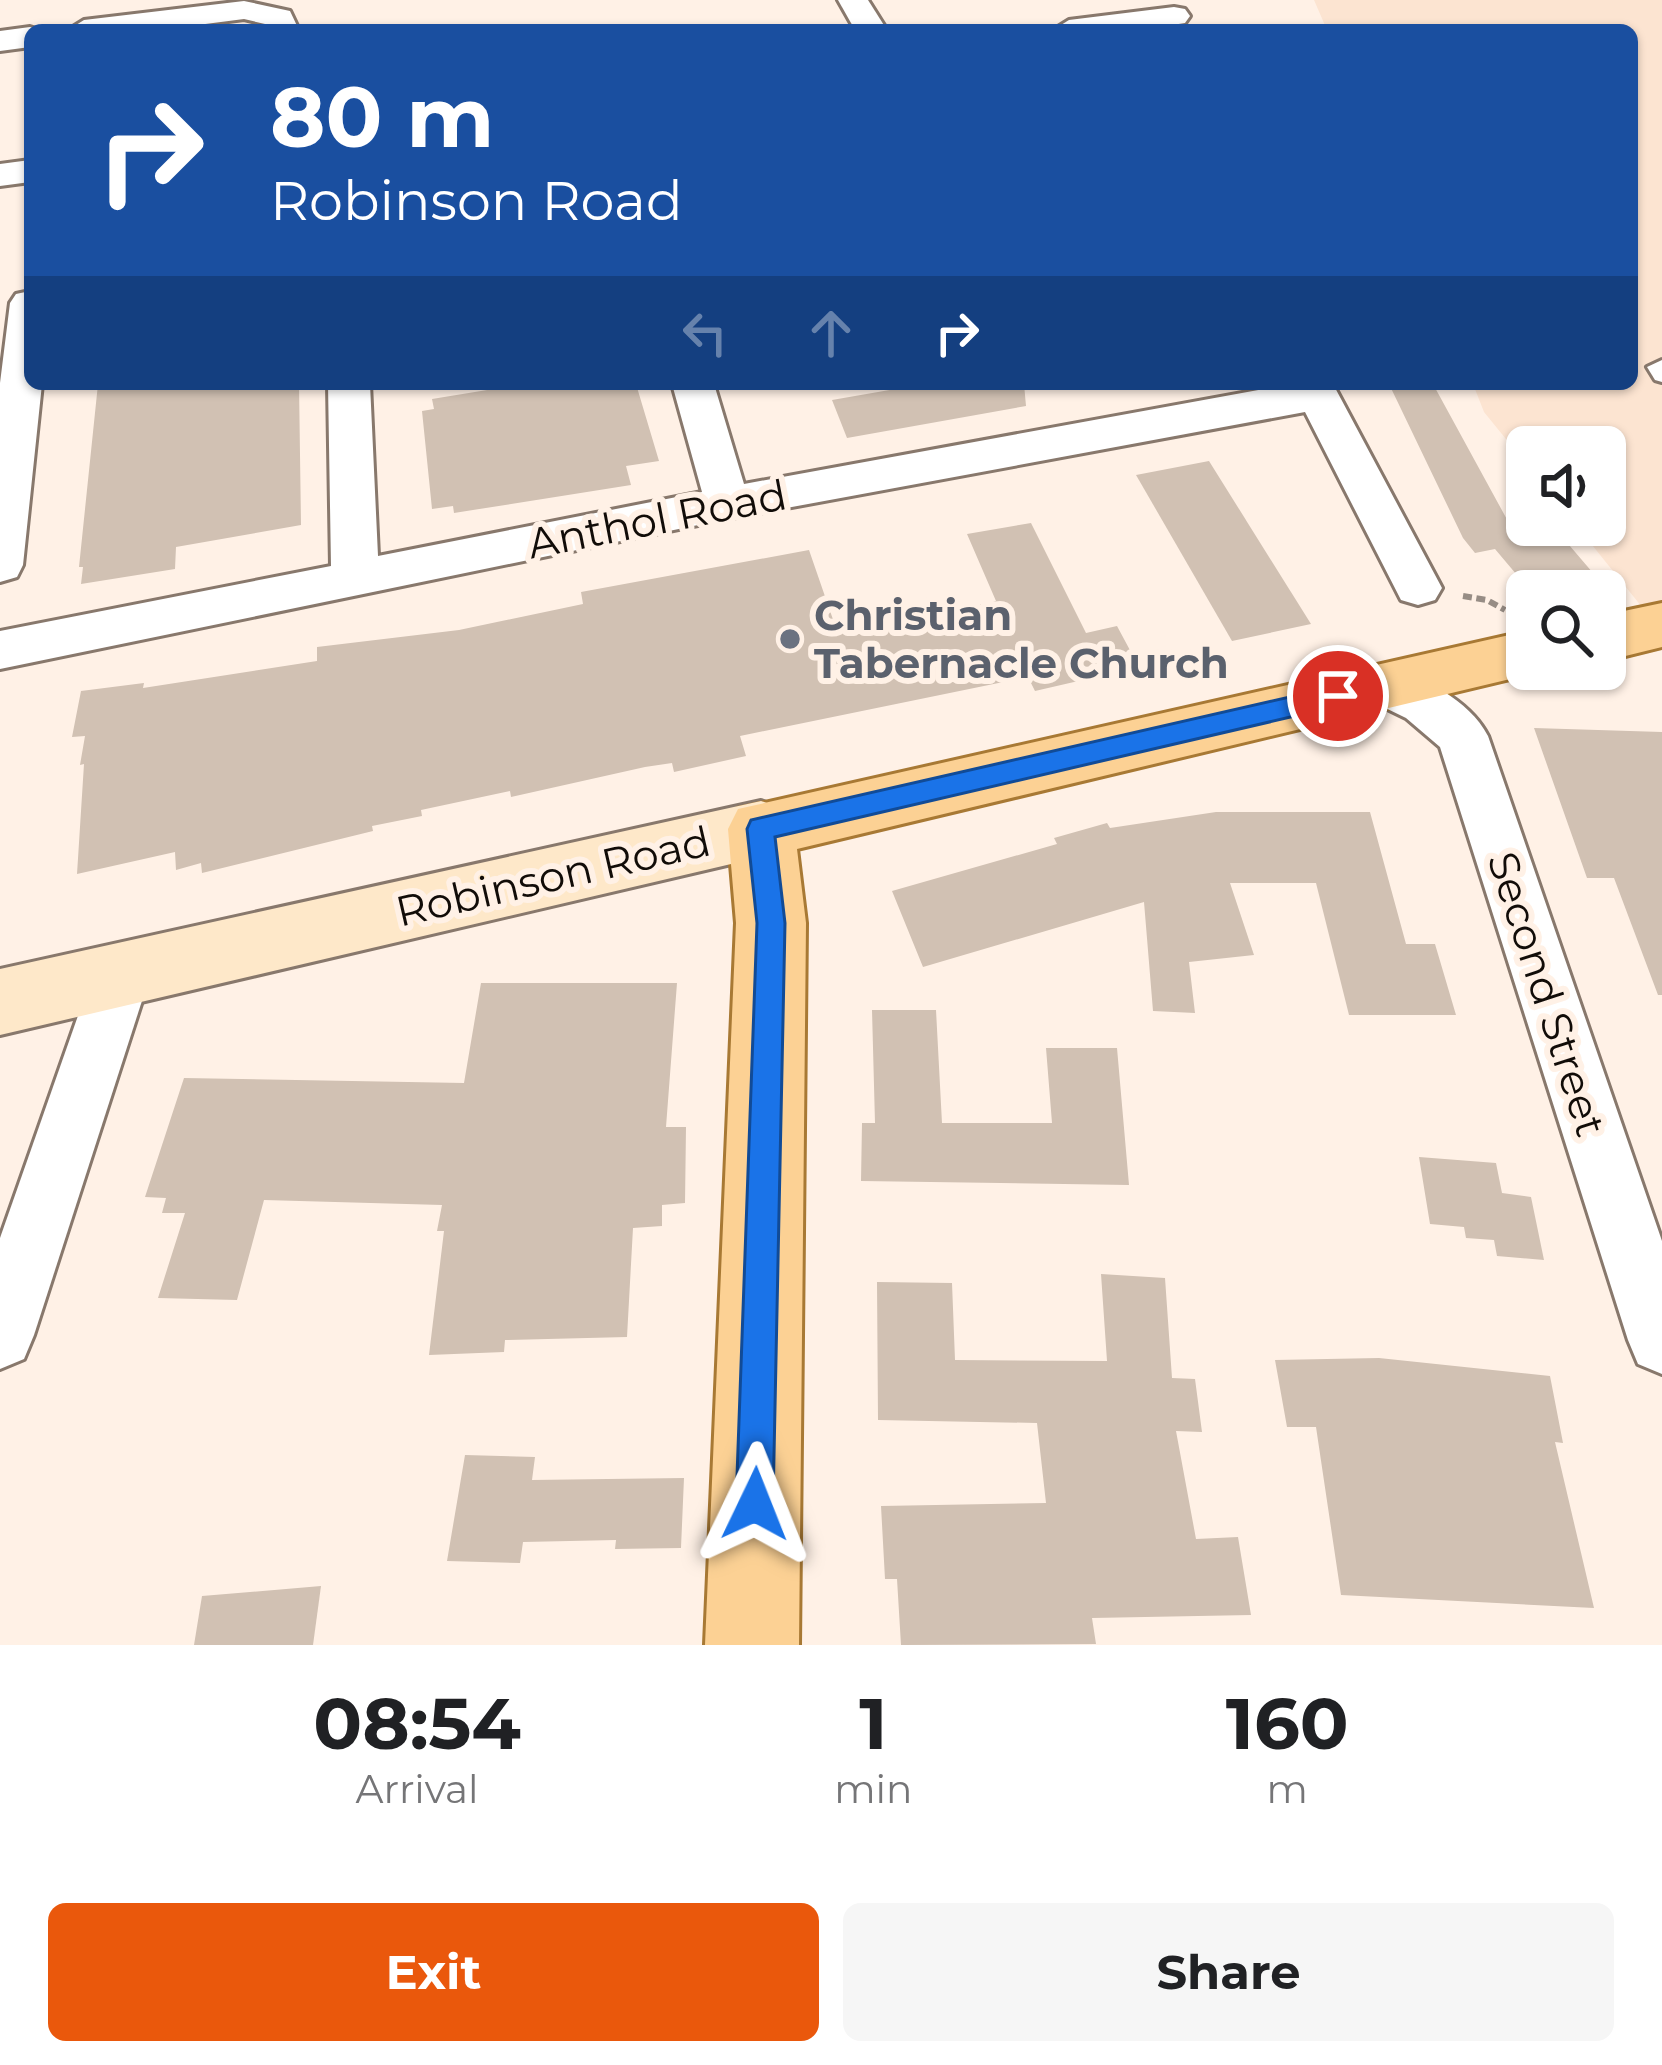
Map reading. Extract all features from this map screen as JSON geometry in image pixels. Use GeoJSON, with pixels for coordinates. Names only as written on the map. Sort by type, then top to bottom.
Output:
{"type":"FeatureCollection","features":[{"type":"Feature","properties":{"kind":"main road"},"geometry":{"type":"LineString","coordinates":[[1626,633],[1662,625]]}},
{"type":"Feature","properties":{"kind":"main road","name":"Robinson Road"},"geometry":{"type":"LineString","coordinates":[[0,1002],[1384,686],[1506,637]]}},
{"type":"Feature","properties":{"kind":"main road"},"geometry":{"type":"LineString","coordinates":[[752,1645],[771,923],[761,829]]}},
{"type":"Feature","properties":{"kind":"street"},"geometry":{"type":"LineString","coordinates":[[121,13],[260,11],[279,18],[281,24]]}},
{"type":"Feature","properties":{"kind":"street"},"geometry":{"type":"LineString","coordinates":[[1111,24],[1174,15]]}},
{"type":"Feature","properties":{"kind":"street"},"geometry":{"type":"LineString","coordinates":[[0,565],[24,355]]}},
{"type":"Feature","properties":{"kind":"street"},"geometry":{"type":"LineString","coordinates":[[349,390],[355,581]]}},
{"type":"Feature","properties":{"kind":"street"},"geometry":{"type":"LineString","coordinates":[[696,390],[727,503]]}},
{"type":"Feature","properties":{"kind":"street"},"geometry":{"type":"LineString","coordinates":[[1314,390],[1418,588]]}},
{"type":"Feature","properties":{"kind":"street","name":"Anthol Road"},"geometry":{"type":"LineString","coordinates":[[0,650],[1314,390]]}},
{"type":"Feature","properties":{"kind":"street","name":"Second Street"},"geometry":{"type":"LineString","coordinates":[[1384,686],[1424,704],[1462,736],[1662,1340]]}},
{"type":"Feature","properties":{"kind":"street"},"geometry":{"type":"LineString","coordinates":[[0,1335],[122,974]]}},
{"type":"Feature","properties":{"kind":"path"},"geometry":{"type":"LineString","coordinates":[[1418,588],[1487,601],[1506,621]]}},
{"type":"Feature","properties":{"kind":"shaded area"},"geometry":{"type":"Polygon","coordinates":[[[1314,0],[1662,0],[1662,632],[1626,587],[1626,570],[1612,570],[1593,546],[1626,546],[1626,426],[1506,426],[1506,439],[1484,412],[1475,390],[1638,390],[1638,24],[1324,24],[1314,0]]]}},
{"type":"Feature","properties":{"kind":"building"},"geometry":{"type":"Polygon","coordinates":[[[97,390],[299,390],[301,525],[176,547],[175,569],[81,584],[83,567],[79,567],[97,390]]]}},
{"type":"Feature","properties":{"kind":"building"},"geometry":{"type":"Polygon","coordinates":[[[487,390],[638,390],[659,461],[626,466],[631,485],[454,513],[453,506],[432,509],[422,411],[434,409],[432,399],[487,390]]]}},
{"type":"Feature","properties":{"kind":"building"},"geometry":{"type":"Polygon","coordinates":[[[890,390],[1025,390],[1026,406],[847,438],[832,400],[890,390]]]}},
{"type":"Feature","properties":{"kind":"building"},"geometry":{"type":"Polygon","coordinates":[[[1392,390],[1436,390],[1506,518],[1506,546],[1570,546],[1590,570],[1513,570],[1495,549],[1475,553],[1463,538],[1392,390]]]}},
{"type":"Feature","properties":{"kind":"building"},"geometry":{"type":"Polygon","coordinates":[[[1209,461],[1311,624],[1232,641],[1136,475],[1209,461]]]}},
{"type":"Feature","properties":{"kind":"building"},"geometry":{"type":"Polygon","coordinates":[[[1031,523],[1086,633],[1117,626],[1139,667],[1035,691],[1028,677],[740,736],[746,756],[674,772],[672,763],[645,767],[511,797],[510,791],[421,810],[422,816],[372,826],[373,831],[202,873],[201,863],[176,870],[175,852],[77,874],[85,736],[72,737],[81,691],[144,683],[143,688],[317,661],[317,647],[459,630],[583,604],[581,592],[809,550],[838,634],[996,601],[967,534],[1031,523]]]}},
{"type":"Feature","properties":{"kind":"building"},"geometry":{"type":"Polygon","coordinates":[[[1534,728],[1662,732],[1662,995],[1658,995],[1614,878],[1587,878],[1534,728]]]}},
{"type":"Feature","properties":{"kind":"building"},"geometry":{"type":"Polygon","coordinates":[[[1216,812],[1370,812],[1406,944],[1435,944],[1456,1015],[1349,1015],[1316,883],[1230,883],[1254,955],[1189,962],[1195,1013],[1153,1011],[1144,902],[923,967],[892,891],[1057,844],[1054,838],[1107,823],[1110,828],[1216,812]]]}},
{"type":"Feature","properties":{"kind":"building"},"geometry":{"type":"Polygon","coordinates":[[[481,983],[677,983],[666,1127],[686,1127],[685,1203],[662,1205],[662,1226],[633,1228],[627,1337],[505,1340],[504,1352],[429,1355],[444,1231],[437,1231],[442,1205],[264,1200],[237,1300],[158,1298],[185,1213],[162,1213],[166,1198],[145,1197],[184,1078],[464,1083],[481,983]]]}},
{"type":"Feature","properties":{"kind":"building"},"geometry":{"type":"Polygon","coordinates":[[[872,1010],[936,1010],[942,1123],[1052,1123],[1046,1048],[1117,1048],[1129,1185],[861,1181],[862,1123],[875,1123],[872,1010]]]}},
{"type":"Feature","properties":{"kind":"building"},"geometry":{"type":"Polygon","coordinates":[[[1419,1157],[1496,1163],[1502,1193],[1531,1197],[1544,1260],[1497,1256],[1494,1240],[1466,1238],[1464,1227],[1430,1224],[1419,1157]]]}},
{"type":"Feature","properties":{"kind":"building"},"geometry":{"type":"Polygon","coordinates":[[[1101,1274],[1165,1278],[1172,1378],[1195,1379],[1202,1432],[1176,1431],[1196,1539],[1238,1537],[1251,1615],[1092,1618],[1096,1644],[901,1645],[897,1579],[885,1579],[881,1506],[1046,1503],[1037,1423],[878,1420],[877,1282],[952,1283],[955,1360],[1107,1361],[1101,1274]]]}},
{"type":"Feature","properties":{"kind":"building"},"geometry":{"type":"Polygon","coordinates":[[[1379,1358],[1550,1376],[1563,1443],[1555,1442],[1594,1608],[1341,1595],[1316,1427],[1287,1427],[1275,1360],[1379,1358]]]}},
{"type":"Feature","properties":{"kind":"building"},"geometry":{"type":"Polygon","coordinates":[[[465,1455],[535,1457],[532,1480],[684,1478],[681,1548],[615,1549],[616,1540],[523,1542],[520,1563],[447,1561],[465,1455]]]}},
{"type":"Feature","properties":{"kind":"building"},"geometry":{"type":"Polygon","coordinates":[[[321,1586],[313,1645],[194,1645],[202,1596],[321,1586]]]}},
{"type":"Feature","properties":{"kind":"place","name":"Christian Tabernacle Church"},"geometry":{"type":"Point","coordinates":[790,639]}},
{"type":"Feature","properties":{"kind":"route"},"geometry":{"type":"LineString","coordinates":[[755,1504],[771,923],[761,829],[1338,696]]}}]}
